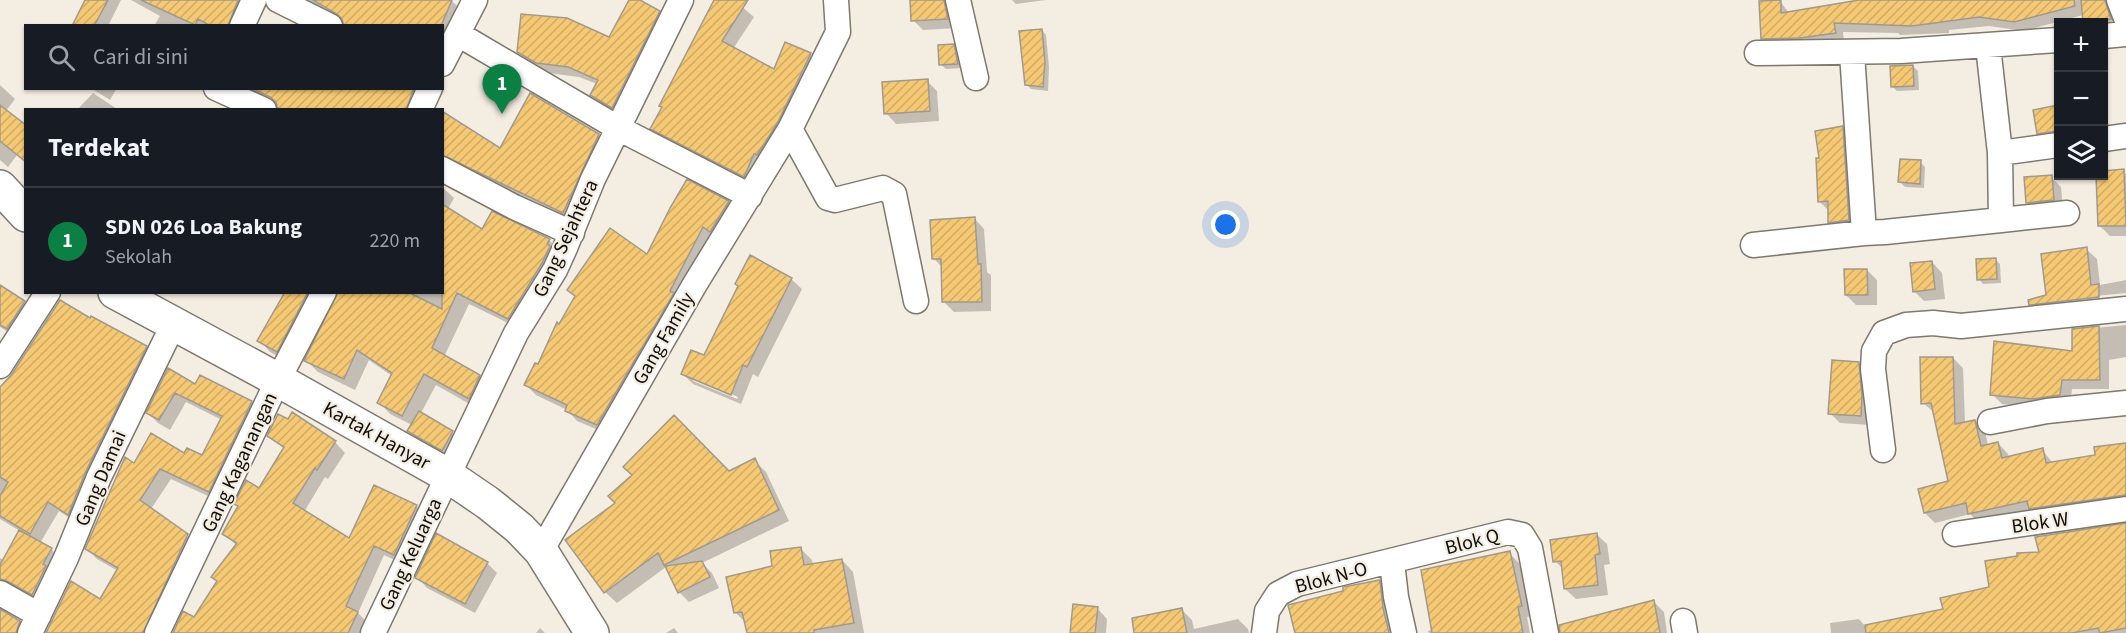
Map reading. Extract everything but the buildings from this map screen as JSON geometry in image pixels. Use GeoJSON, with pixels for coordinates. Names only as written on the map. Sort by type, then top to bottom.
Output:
{"type":"FeatureCollection","features":[{"type":"Feature","properties":{"kind":"street"},"geometry":{"type":"LineString","coordinates":[[243,24],[254,0]]}},
{"type":"Feature","properties":{"kind":"street"},"geometry":{"type":"LineString","coordinates":[[278,0],[326,24]]}},
{"type":"Feature","properties":{"kind":"street"},"geometry":{"type":"LineString","coordinates":[[444,60],[475,0]]}},
{"type":"Feature","properties":{"kind":"street","name":"Gang Sejahtera"},"geometry":{"type":"LineString","coordinates":[[447,475],[516,333],[555,270],[593,179],[681,0]]}},
{"type":"Feature","properties":{"kind":"street","name":"Gang Family"},"geometry":{"type":"LineString","coordinates":[[542,550],[695,284],[790,129],[838,32],[836,0]]}},
{"type":"Feature","properties":{"kind":"street"},"geometry":{"type":"LineString","coordinates":[[958,0],[976,78]]}},
{"type":"Feature","properties":{"kind":"street"},"geometry":{"type":"LineString","coordinates":[[2119,0],[2126,18]]}},
{"type":"Feature","properties":{"kind":"street"},"geometry":{"type":"LineString","coordinates":[[458,34],[618,128],[750,196]]}},
{"type":"Feature","properties":{"kind":"street"},"geometry":{"type":"LineString","coordinates":[[2108,36],[2126,34]]}},
{"type":"Feature","properties":{"kind":"street"},"geometry":{"type":"LineString","coordinates":[[1757,53],[1852,53],[2054,40]]}},
{"type":"Feature","properties":{"kind":"street"},"geometry":{"type":"LineString","coordinates":[[1988,46],[2000,153],[2001,220]]}},
{"type":"Feature","properties":{"kind":"street"},"geometry":{"type":"LineString","coordinates":[[1852,53],[1864,233]]}},
{"type":"Feature","properties":{"kind":"street"},"geometry":{"type":"LineString","coordinates":[[220,90],[260,108]]}},
{"type":"Feature","properties":{"kind":"street"},"geometry":{"type":"LineString","coordinates":[[421,108],[429,90]]}},
{"type":"Feature","properties":{"kind":"street"},"geometry":{"type":"LineString","coordinates":[[790,129],[828,198],[835,200],[883,188],[894,194],[916,301]]}},
{"type":"Feature","properties":{"kind":"street"},"geometry":{"type":"LineString","coordinates":[[2108,138],[2126,136]]}},
{"type":"Feature","properties":{"kind":"street"},"geometry":{"type":"LineString","coordinates":[[2000,153],[2054,146]]}},
{"type":"Feature","properties":{"kind":"street"},"geometry":{"type":"LineString","coordinates":[[444,170],[514,207],[572,233]]}},
{"type":"Feature","properties":{"kind":"street"},"geometry":{"type":"LineString","coordinates":[[0,187],[24,213]]}},
{"type":"Feature","properties":{"kind":"street"},"geometry":{"type":"LineString","coordinates":[[1753,245],[2067,213]]}},
{"type":"Feature","properties":{"kind":"street"},"geometry":{"type":"LineString","coordinates":[[0,366],[47,294]]}},
{"type":"Feature","properties":{"kind":"street","name":"Kartak Hanyar"},"geometry":{"type":"LineString","coordinates":[[119,294],[447,475],[488,503],[542,550],[592,633]]}},
{"type":"Feature","properties":{"kind":"street","name":"Gang Kaganangan"},"geometry":{"type":"LineString","coordinates":[[157,633],[278,380],[323,294]]}},
{"type":"Feature","properties":{"kind":"street"},"geometry":{"type":"LineString","coordinates":[[1883,450],[1873,369],[1874,351],[1884,333],[1906,325],[1933,323],[1961,326],[2126,309]]}},
{"type":"Feature","properties":{"kind":"street","name":"Gang Damai"},"geometry":{"type":"LineString","coordinates":[[34,624],[66,558],[99,477],[173,325]]}},
{"type":"Feature","properties":{"kind":"street"},"geometry":{"type":"LineString","coordinates":[[1990,422],[2048,411],[2126,404]]}},
{"type":"Feature","properties":{"kind":"street","name":"Gang Keluarga"},"geometry":{"type":"LineString","coordinates":[[373,633],[447,475]]}},
{"type":"Feature","properties":{"kind":"street","name":"Blok W"},"geometry":{"type":"LineString","coordinates":[[1955,534],[2126,509]]}},
{"type":"Feature","properties":{"kind":"street","name":"Blok Q"},"geometry":{"type":"LineString","coordinates":[[1392,562],[1508,532],[1522,534],[1530,548],[1546,633]]}},
{"type":"Feature","properties":{"kind":"street"},"geometry":{"type":"LineString","coordinates":[[1392,562],[1396,597],[1404,633]]}},
{"type":"Feature","properties":{"kind":"street","name":"Blok N-O"},"geometry":{"type":"LineString","coordinates":[[1264,633],[1267,611],[1278,594],[1297,584],[1392,562]]}},
{"type":"Feature","properties":{"kind":"street"},"geometry":{"type":"LineString","coordinates":[[0,592],[34,624]]}},
{"type":"Feature","properties":{"kind":"place","name":"SDN 026 Loa Bakung"},"geometry":{"type":"Point","coordinates":[502,114]}}]}
